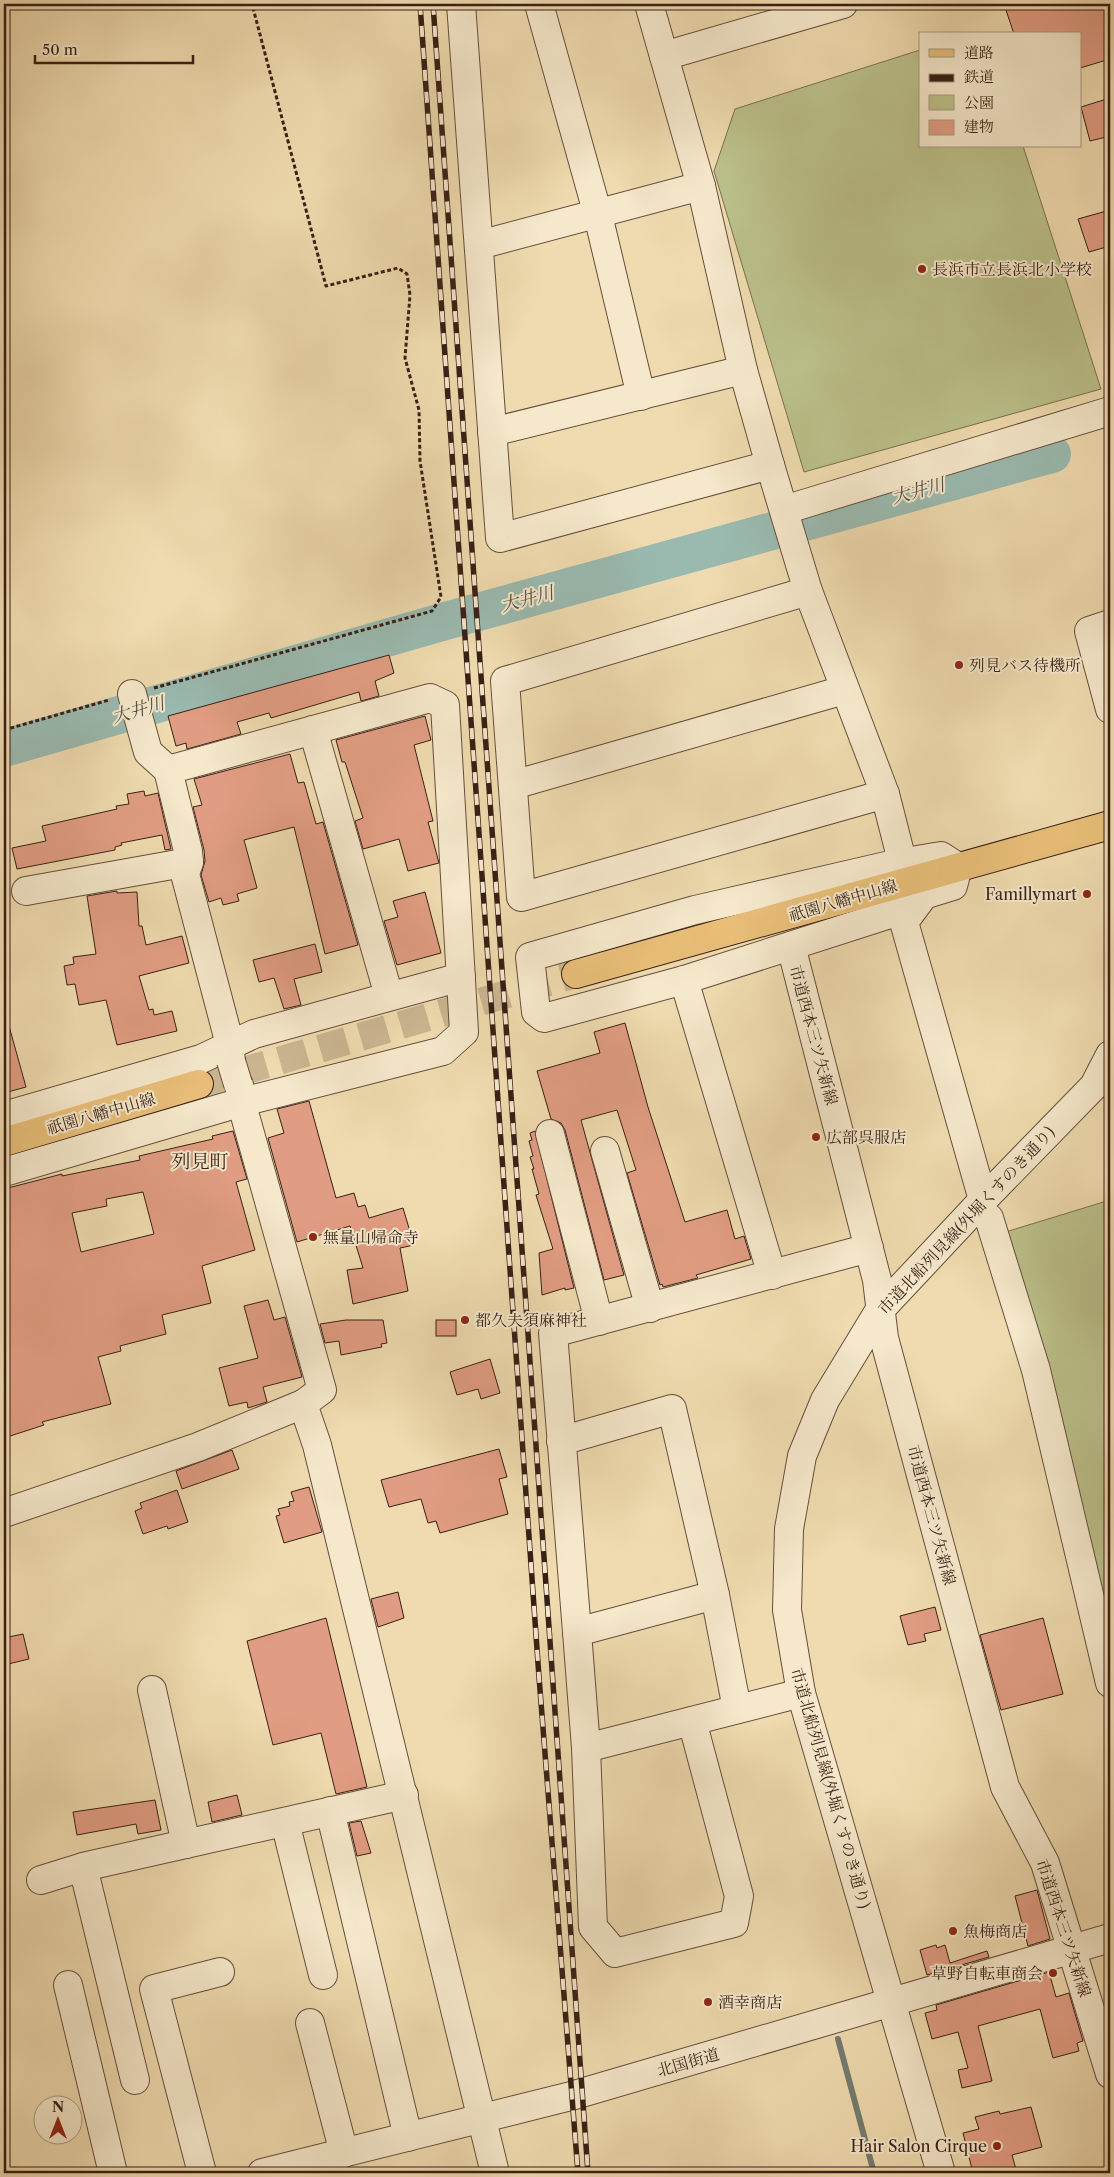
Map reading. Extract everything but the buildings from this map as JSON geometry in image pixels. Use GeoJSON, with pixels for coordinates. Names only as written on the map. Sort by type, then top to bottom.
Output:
{"type":"FeatureCollection","features":[{"type":"Feature","properties":{"kind":"main road","name":"祇園八幡中山線"},"geometry":{"type":"LineString","coordinates":[[576,974],[1110,825]]}},
{"type":"Feature","properties":{"kind":"main road","name":"祇園八幡中山線"},"geometry":{"type":"LineString","coordinates":[[4,1142],[199,1084]]}},
{"type":"Feature","properties":{"kind":"street"},"geometry":{"type":"LineString","coordinates":[[461,4],[500,538],[770,464]]}},
{"type":"Feature","properties":{"kind":"street"},"geometry":{"type":"LineString","coordinates":[[539,4],[598,215],[641,396]]}},
{"type":"Feature","properties":{"kind":"street"},"geometry":{"type":"LineString","coordinates":[[649,4],[701,186],[743,370],[770,464],[808,591],[885,794],[899,849],[899,863]]}},
{"type":"Feature","properties":{"kind":"street"},"geometry":{"type":"LineString","coordinates":[[664,56],[779,13],[843,4]]}},
{"type":"Feature","properties":{"kind":"street"},"geometry":{"type":"LineString","coordinates":[[479,245],[598,215],[701,186]]}},
{"type":"Feature","properties":{"kind":"street"},"geometry":{"type":"LineString","coordinates":[[492,432],[743,370]]}},
{"type":"Feature","properties":{"kind":"street"},"geometry":{"type":"LineString","coordinates":[[787,521],[1110,411]]}},
{"type":"Feature","properties":{"kind":"street"},"geometry":{"type":"LineString","coordinates":[[808,591],[505,681],[522,897],[885,794]]}},
{"type":"Feature","properties":{"kind":"street"},"geometry":{"type":"LineString","coordinates":[[1110,624],[1088,631],[1110,709]]}},
{"type":"Feature","properties":{"kind":"street"},"geometry":{"type":"LineString","coordinates":[[513,785],[844,690]]}},
{"type":"Feature","properties":{"kind":"street"},"geometry":{"type":"LineString","coordinates":[[4,1172],[235,1073],[443,1051],[464,1032],[445,704],[430,698],[168,770]]}},
{"type":"Feature","properties":{"kind":"street"},"geometry":{"type":"LineString","coordinates":[[4,1512],[198,1446],[303,1404],[322,1390],[235,1073],[185,874],[189,862],[188,851],[168,770],[148,752],[134,704]]}},
{"type":"Feature","properties":{"kind":"street"},"geometry":{"type":"LineString","coordinates":[[313,730],[390,996]]}},
{"type":"Feature","properties":{"kind":"street"},"geometry":{"type":"LineString","coordinates":[[941,856],[958,867],[953,886],[924,895],[887,914],[684,980],[544,1018],[536,1012],[530,958],[695,910],[899,863],[941,856]]}},
{"type":"Feature","properties":{"kind":"street"},"geometry":{"type":"LineString","coordinates":[[26,891],[189,862]]}},
{"type":"Feature","properties":{"kind":"street"},"geometry":{"type":"LineString","coordinates":[[924,895],[904,922],[986,1209],[1036,1370],[1100,1603],[1110,1683]]}},
{"type":"Feature","properties":{"kind":"street","name":"市道西本三ツ矢新線"},"geometry":{"type":"LineString","coordinates":[[791,946],[877,1280],[879,1311],[884,1338],[1004,1787],[1045,1863],[1110,2074]]}},
{"type":"Feature","properties":{"kind":"street"},"geometry":{"type":"LineString","coordinates":[[235,1073],[254,1034],[462,977]]}},
{"type":"Feature","properties":{"kind":"street"},"geometry":{"type":"LineString","coordinates":[[684,980],[772,1275]]}},
{"type":"Feature","properties":{"kind":"street","name":"市道北船列見線(外堀くすのき通り)"},"geometry":{"type":"LineString","coordinates":[[940,2173],[801,1693],[787,1610],[789,1529],[802,1456],[825,1400],[879,1311],[986,1209],[1094,1086],[1110,1055]]}},
{"type":"Feature","properties":{"kind":"street"},"geometry":{"type":"LineString","coordinates":[[4,1116],[201,1059],[235,1073]]}},
{"type":"Feature","properties":{"kind":"street"},"geometry":{"type":"LineString","coordinates":[[550,1134],[600,1321]]}},
{"type":"Feature","properties":{"kind":"street"},"geometry":{"type":"LineString","coordinates":[[605,1151],[650,1308]]}},
{"type":"Feature","properties":{"kind":"street"},"geometry":{"type":"LineString","coordinates":[[692,1721],[739,1896],[734,1923],[615,1953],[593,1927],[586,1748],[553,1333],[869,1248]]}},
{"type":"Feature","properties":{"kind":"street"},"geometry":{"type":"LineString","coordinates":[[303,1404],[317,1445],[495,2173]]}},
{"type":"Feature","properties":{"kind":"street"},"geometry":{"type":"LineString","coordinates":[[561,1441],[672,1408],[715,1595],[737,1709]]}},
{"type":"Feature","properties":{"kind":"street"},"geometry":{"type":"LineString","coordinates":[[577,1632],[715,1595]]}},
{"type":"Feature","properties":{"kind":"street"},"geometry":{"type":"LineString","coordinates":[[152,1690],[186,1844]]}},
{"type":"Feature","properties":{"kind":"street"},"geometry":{"type":"LineString","coordinates":[[586,1748],[801,1693]]}},
{"type":"Feature","properties":{"kind":"street"},"geometry":{"type":"LineString","coordinates":[[41,1880],[83,1867],[404,1795]]}},
{"type":"Feature","properties":{"kind":"street"},"geometry":{"type":"LineString","coordinates":[[330,1812],[408,2137]]}},
{"type":"Feature","properties":{"kind":"street"},"geometry":{"type":"LineString","coordinates":[[285,1822],[323,1975]]}},
{"type":"Feature","properties":{"kind":"street"},"geometry":{"type":"LineString","coordinates":[[83,1867],[135,2080]]}},
{"type":"Feature","properties":{"kind":"street","name":"北国街道"},"geometry":{"type":"LineString","coordinates":[[262,2173],[571,2096],[1110,1938]]}},
{"type":"Feature","properties":{"kind":"street"},"geometry":{"type":"LineString","coordinates":[[202,2173],[154,1989],[220,1972]]}},
{"type":"Feature","properties":{"kind":"street"},"geometry":{"type":"LineString","coordinates":[[68,1985],[113,2173]]}},
{"type":"Feature","properties":{"kind":"street"},"geometry":{"type":"LineString","coordinates":[[310,2023],[344,2153]]}},
{"type":"Feature","properties":{"kind":"path"},"geometry":{"type":"LineString","coordinates":[[4,730],[134,704],[432,611],[441,597],[420,461],[419,410],[406,358],[410,295],[408,274],[398,268],[326,286],[252,4]]}},
{"type":"Feature","properties":{"kind":"green space","name":"長浜市立長浜北小学校"},"geometry":{"type":"Polygon","coordinates":[[[919,50],[919,148],[1024,148],[1101,389],[804,472],[714,171],[735,109],[919,50]]]}},
{"type":"Feature","properties":{"kind":"green space"},"geometry":{"type":"Polygon","coordinates":[[[1110,1200],[1110,1594],[1092,1602],[999,1234],[1110,1200]]]}},
{"type":"Feature","properties":{"kind":"waterway","name":"大井川"},"geometry":{"type":"LineString","coordinates":[[4,748],[449,620],[1052,454]]}},
{"type":"Feature","properties":{"kind":"waterway"},"geometry":{"type":"LineString","coordinates":[[838,2039],[874,2173]]}},
{"type":"Feature","properties":{"kind":"tunnel"},"geometry":{"type":"LineString","coordinates":[[199,1084],[576,974]]}},
{"type":"Feature","properties":{"kind":"railway"},"geometry":{"type":"LineString","coordinates":[[420,4],[539,1677],[578,2173]]}},
{"type":"Feature","properties":{"kind":"railway"},"geometry":{"type":"LineString","coordinates":[[433,4],[588,2173]]}},
{"type":"Feature","properties":{"kind":"place","name":"長浜市立長浜北小学校"},"geometry":{"type":"Point","coordinates":[922,269]}},
{"type":"Feature","properties":{"kind":"place","name":"列見バス待機所"},"geometry":{"type":"Point","coordinates":[959,665]}},
{"type":"Feature","properties":{"kind":"place","name":"Famillymart"},"geometry":{"type":"Point","coordinates":[1087,894]}},
{"type":"Feature","properties":{"kind":"place","name":"広部呉服店"},"geometry":{"type":"Point","coordinates":[816,1137]}},
{"type":"Feature","properties":{"kind":"place","name":"無量山帰命寺"},"geometry":{"type":"Point","coordinates":[313,1237]}},
{"type":"Feature","properties":{"kind":"place","name":"都久夫須麻神社"},"geometry":{"type":"Point","coordinates":[465,1320]}},
{"type":"Feature","properties":{"kind":"place","name":"魚梅商店"},"geometry":{"type":"Point","coordinates":[953,1931]}},
{"type":"Feature","properties":{"kind":"place","name":"草野自転車商会"},"geometry":{"type":"Point","coordinates":[1053,1973]}},
{"type":"Feature","properties":{"kind":"place","name":"酒幸商店"},"geometry":{"type":"Point","coordinates":[708,2002]}},
{"type":"Feature","properties":{"kind":"place","name":"Hair Salon Cirque"},"geometry":{"type":"Point","coordinates":[997,2146]}},
{"type":"Feature","properties":{"kind":"district","name":"列見町"},"geometry":{"type":"Point","coordinates":[200,1161]}}]}
